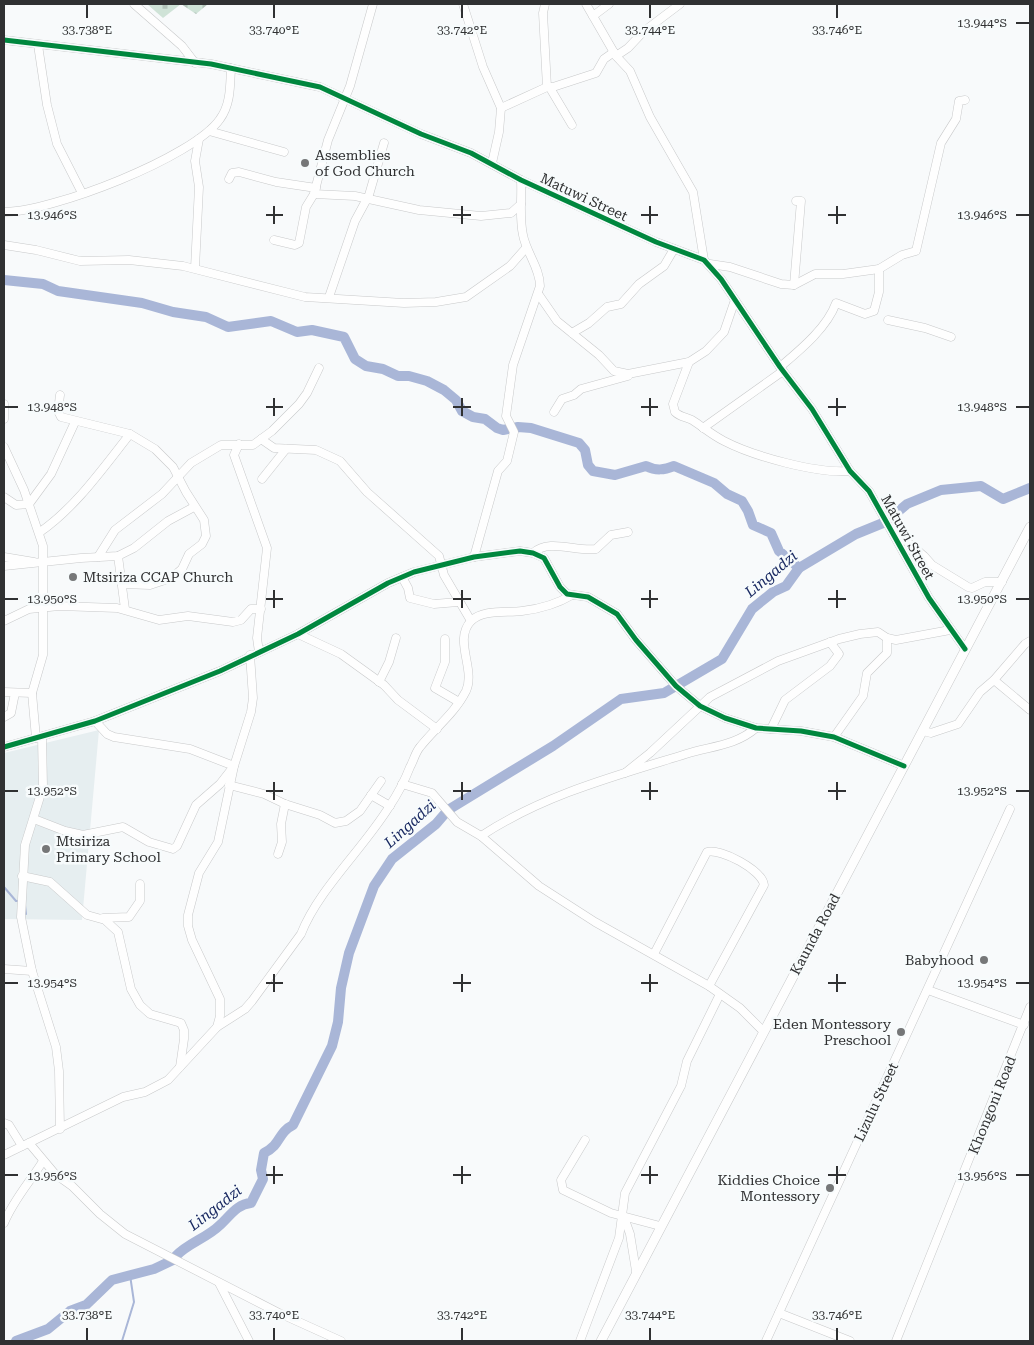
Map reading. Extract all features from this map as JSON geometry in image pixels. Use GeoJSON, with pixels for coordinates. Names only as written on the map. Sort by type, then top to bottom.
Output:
{"type":"FeatureCollection","features":[{"type":"Feature","properties":{"kind":"main road","name":"Kaunda Road"},"geometry":{"type":"LineString","coordinates":[[601,1341],[636,1271],[1030,527]]}},
{"type":"Feature","properties":{"kind":"street"},"geometry":{"type":"LineString","coordinates":[[134,4],[177,41],[195,63]]}},
{"type":"Feature","properties":{"kind":"street"},"geometry":{"type":"LineString","coordinates":[[274,240],[297,245],[306,207],[315,191],[328,140],[345,99],[373,4]]}},
{"type":"Feature","properties":{"kind":"street"},"geometry":{"type":"LineString","coordinates":[[463,4],[483,67],[501,108],[499,132],[492,164]]}},
{"type":"Feature","properties":{"kind":"street"},"geometry":{"type":"LineString","coordinates":[[545,4],[543,13],[548,87],[572,125]]}},
{"type":"Feature","properties":{"kind":"street"},"geometry":{"type":"LineString","coordinates":[[586,4],[615,54],[630,71],[650,117],[694,192],[707,262],[730,267],[781,284],[794,285],[815,274],[843,274],[879,269],[902,255],[916,251],[941,143],[956,119],[959,101],[965,100]]}},
{"type":"Feature","properties":{"kind":"street"},"geometry":{"type":"LineString","coordinates":[[593,16],[609,4]]}},
{"type":"Feature","properties":{"kind":"street"},"geometry":{"type":"LineString","coordinates":[[501,108],[548,87],[596,73],[604,59],[615,54],[680,4]]}},
{"type":"Feature","properties":{"kind":"street","name":"Matuwi Street"},"geometry":{"type":"LineString","coordinates":[[4,40],[231,68],[320,88],[492,164],[521,180],[674,249],[707,262],[812,409],[850,471],[870,491],[910,568],[950,630],[965,649]]}},
{"type":"Feature","properties":{"kind":"street"},"geometry":{"type":"LineString","coordinates":[[38,45],[47,105],[57,144],[82,193]]}},
{"type":"Feature","properties":{"kind":"street"},"geometry":{"type":"LineString","coordinates":[[4,212],[24,212],[134,174],[199,139],[219,121],[227,105],[231,68]]}},
{"type":"Feature","properties":{"kind":"street"},"geometry":{"type":"LineString","coordinates":[[209,131],[284,152]]}},
{"type":"Feature","properties":{"kind":"street"},"geometry":{"type":"LineString","coordinates":[[195,268],[199,187],[195,161],[199,139]]}},
{"type":"Feature","properties":{"kind":"street"},"geometry":{"type":"LineString","coordinates":[[329,297],[355,221],[367,199],[378,168],[384,143]]}},
{"type":"Feature","properties":{"kind":"street"},"geometry":{"type":"LineString","coordinates":[[228,179],[232,173],[239,172],[315,191],[355,196],[419,210],[481,216],[511,213],[521,204]]}},
{"type":"Feature","properties":{"kind":"street"},"geometry":{"type":"LineString","coordinates":[[474,557],[498,471],[507,461],[514,432],[506,416],[513,365],[538,295],[539,277],[526,248],[522,225],[521,180]]}},
{"type":"Feature","properties":{"kind":"street"},"geometry":{"type":"LineString","coordinates":[[794,285],[801,216],[801,201],[796,201]]}},
{"type":"Feature","properties":{"kind":"street"},"geometry":{"type":"LineString","coordinates":[[4,245],[36,250],[80,261],[129,260],[195,268],[291,294],[404,303],[436,302],[466,297],[510,266],[526,248]]}},
{"type":"Feature","properties":{"kind":"street"},"geometry":{"type":"LineString","coordinates":[[572,333],[589,323],[607,307],[616,307],[621,304],[639,284],[664,266],[674,249]]}},
{"type":"Feature","properties":{"kind":"street"},"geometry":{"type":"LineString","coordinates":[[702,428],[782,369],[832,314],[836,303],[865,314],[871,313],[877,304],[879,269]]}},
{"type":"Feature","properties":{"kind":"street"},"geometry":{"type":"LineString","coordinates":[[538,295],[549,307],[555,318],[614,371],[638,374]]}},
{"type":"Feature","properties":{"kind":"street"},"geometry":{"type":"LineString","coordinates":[[554,412],[562,399],[574,395],[581,389],[688,362],[706,351],[720,338],[735,300]]}},
{"type":"Feature","properties":{"kind":"street"},"geometry":{"type":"LineString","coordinates":[[888,320],[925,328],[951,337]]}},
{"type":"Feature","properties":{"kind":"street"},"geometry":{"type":"LineString","coordinates":[[688,362],[673,408],[678,415],[726,442],[750,452],[807,467],[838,472],[850,471]]}},
{"type":"Feature","properties":{"kind":"street"},"geometry":{"type":"LineString","coordinates":[[98,557],[116,530],[162,494],[191,463],[212,449],[228,443],[249,446],[261,439],[299,404],[307,393],[319,368]]}},
{"type":"Feature","properties":{"kind":"street"},"geometry":{"type":"LineString","coordinates":[[60,395],[58,412],[61,417],[75,422],[130,434],[167,459],[194,507],[204,520],[206,536],[202,544],[189,554],[182,569],[162,583],[122,584]]}},
{"type":"Feature","properties":{"kind":"street"},"geometry":{"type":"LineString","coordinates":[[4,404],[4,419]]}},
{"type":"Feature","properties":{"kind":"street"},"geometry":{"type":"LineString","coordinates":[[4,497],[16,505],[29,504],[51,474],[75,422]]}},
{"type":"Feature","properties":{"kind":"street"},"geometry":{"type":"LineString","coordinates":[[40,532],[55,521],[89,486],[130,434]]}},
{"type":"Feature","properties":{"kind":"street"},"geometry":{"type":"LineString","coordinates":[[261,439],[274,448],[316,450],[340,461],[367,492],[439,556],[444,575],[458,602],[471,621]]}},
{"type":"Feature","properties":{"kind":"street"},"geometry":{"type":"LineString","coordinates":[[238,444],[234,455],[267,548],[257,638],[258,652]]}},
{"type":"Feature","properties":{"kind":"street"},"geometry":{"type":"LineString","coordinates":[[4,448],[17,472],[40,532],[44,607],[43,654],[32,693],[39,738],[43,787],[25,845],[22,876],[22,917],[32,971],[57,1053],[60,1128]]}},
{"type":"Feature","properties":{"kind":"street"},"geometry":{"type":"LineString","coordinates":[[262,479],[286,448]]}},
{"type":"Feature","properties":{"kind":"street"},"geometry":{"type":"LineString","coordinates":[[4,566],[118,556],[134,548],[168,521],[194,507]]}},
{"type":"Feature","properties":{"kind":"street"},"geometry":{"type":"LineString","coordinates":[[890,528],[932,565],[972,588],[985,582],[1002,582]]}},
{"type":"Feature","properties":{"kind":"street"},"geometry":{"type":"LineString","coordinates":[[533,553],[542,546],[580,550],[596,549],[611,535],[628,532]]}},
{"type":"Feature","properties":{"kind":"street"},"geometry":{"type":"LineString","coordinates":[[4,747],[95,721],[220,671],[250,655],[298,634],[402,577],[442,564],[457,563],[474,557],[509,552],[533,553],[547,561],[560,587],[572,596],[593,599],[617,614],[636,640],[676,686],[700,706],[725,718],[756,728],[801,730],[834,737],[904,766]]}},
{"type":"Feature","properties":{"kind":"street"},"geometry":{"type":"LineString","coordinates":[[118,556],[125,609]]}},
{"type":"Feature","properties":{"kind":"street"},"geometry":{"type":"LineString","coordinates":[[4,557],[41,563]]}},
{"type":"Feature","properties":{"kind":"street"},"geometry":{"type":"LineString","coordinates":[[402,577],[408,588],[410,598],[434,604],[458,602]]}},
{"type":"Feature","properties":{"kind":"street"},"geometry":{"type":"LineString","coordinates":[[216,1027],[228,1022],[252,1001],[301,934],[304,925],[328,888],[360,850],[390,806],[419,748],[459,702],[468,684],[464,641],[471,621],[484,613],[529,610],[556,603],[572,596]]}},
{"type":"Feature","properties":{"kind":"street"},"geometry":{"type":"LineString","coordinates":[[4,621],[29,610],[44,607],[108,607],[125,609],[159,620],[188,616],[233,622],[241,620],[251,609],[261,608]]}},
{"type":"Feature","properties":{"kind":"street"},"geometry":{"type":"LineString","coordinates":[[625,773],[650,754],[710,697],[778,661],[830,642],[873,632],[896,640],[922,637],[950,630]]}},
{"type":"Feature","properties":{"kind":"street"},"geometry":{"type":"LineString","coordinates":[[298,634],[341,654],[437,729]]}},
{"type":"Feature","properties":{"kind":"street"},"geometry":{"type":"LineString","coordinates":[[379,682],[389,662],[396,638]]}},
{"type":"Feature","properties":{"kind":"street"},"geometry":{"type":"LineString","coordinates":[[834,737],[864,696],[868,674],[887,653],[887,638]]}},
{"type":"Feature","properties":{"kind":"street"},"geometry":{"type":"LineString","coordinates":[[445,639],[445,662],[436,688],[459,702]]}},
{"type":"Feature","properties":{"kind":"street"},"geometry":{"type":"LineString","coordinates":[[922,731],[930,733],[957,726],[980,692],[994,680],[1025,644],[1030,641]]}},
{"type":"Feature","properties":{"kind":"street"},"geometry":{"type":"LineString","coordinates":[[771,729],[785,700],[830,666],[839,654],[830,642]]}},
{"type":"Feature","properties":{"kind":"street"},"geometry":{"type":"LineString","coordinates":[[4,1155],[123,1097],[145,1092],[168,1080],[216,1027],[220,1016],[220,999],[192,940],[187,922],[199,873],[218,842],[229,785],[251,712],[253,698],[250,655]]}},
{"type":"Feature","properties":{"kind":"street"},"geometry":{"type":"LineString","coordinates":[[994,680],[1030,710]]}},
{"type":"Feature","properties":{"kind":"street"},"geometry":{"type":"LineString","coordinates":[[4,692],[32,693]]}},
{"type":"Feature","properties":{"kind":"street"},"geometry":{"type":"LineString","coordinates":[[4,717],[11,713],[16,693]]}},
{"type":"Feature","properties":{"kind":"street"},"geometry":{"type":"LineString","coordinates":[[95,721],[107,734],[114,737],[190,749],[234,766]]}},
{"type":"Feature","properties":{"kind":"street"},"geometry":{"type":"LineString","coordinates":[[481,836],[514,817],[564,793],[686,754],[725,745],[747,735],[756,728]]}},
{"type":"Feature","properties":{"kind":"street"},"geometry":{"type":"LineString","coordinates":[[34,819],[83,835],[103,829],[123,827],[149,842],[172,849],[177,846],[196,805],[220,784],[234,766]]}},
{"type":"Feature","properties":{"kind":"street"},"geometry":{"type":"LineString","coordinates":[[229,785],[264,794],[284,804],[320,815],[332,822],[344,822],[360,811],[381,781]]}},
{"type":"Feature","properties":{"kind":"street"},"geometry":{"type":"LineString","coordinates":[[402,784],[432,793],[456,822],[481,836],[539,886],[595,922],[709,986],[740,1008],[763,1031]]}},
{"type":"Feature","properties":{"kind":"street"},"geometry":{"type":"LineString","coordinates":[[371,795],[390,806]]}},
{"type":"Feature","properties":{"kind":"street"},"geometry":{"type":"LineString","coordinates":[[278,854],[282,842],[281,824],[284,804]]}},
{"type":"Feature","properties":{"kind":"street","name":"Lizulu Street"},"geometry":{"type":"LineString","coordinates":[[766,1341],[1010,809]]}},
{"type":"Feature","properties":{"kind":"street"},"geometry":{"type":"LineString","coordinates":[[654,954],[707,852],[717,851],[756,871],[763,880],[764,885],[709,986]]}},
{"type":"Feature","properties":{"kind":"street"},"geometry":{"type":"LineString","coordinates":[[22,876],[50,882],[87,915],[101,918],[129,917],[140,901],[140,884]]}},
{"type":"Feature","properties":{"kind":"street"},"geometry":{"type":"LineString","coordinates":[[101,918],[118,932],[131,989],[140,1005],[150,1014],[181,1023],[184,1030],[184,1039],[179,1069]]}},
{"type":"Feature","properties":{"kind":"street"},"geometry":{"type":"LineString","coordinates":[[4,969],[32,971]]}},
{"type":"Feature","properties":{"kind":"street"},"geometry":{"type":"LineString","coordinates":[[928,990],[1024,1026]]}},
{"type":"Feature","properties":{"kind":"street"},"geometry":{"type":"LineString","coordinates":[[580,1341],[617,1244],[623,1216],[625,1193],[680,1086],[687,1061],[720,994]]}},
{"type":"Feature","properties":{"kind":"street","name":"Khongoni Road"},"geometry":{"type":"LineString","coordinates":[[896,1341],[1024,1026],[1030,1007]]}},
{"type":"Feature","properties":{"kind":"street"},"geometry":{"type":"LineString","coordinates":[[4,1123],[9,1125],[25,1145],[100,1214],[125,1234],[341,1341]]}},
{"type":"Feature","properties":{"kind":"street"},"geometry":{"type":"LineString","coordinates":[[585,1140],[561,1180],[561,1187],[573,1197],[611,1213],[660,1226]]}},
{"type":"Feature","properties":{"kind":"street"},"geometry":{"type":"LineString","coordinates":[[4,1220],[21,1190],[32,1179],[43,1161]]}},
{"type":"Feature","properties":{"kind":"street"},"geometry":{"type":"LineString","coordinates":[[623,1216],[630,1234],[636,1271]]}},
{"type":"Feature","properties":{"kind":"street"},"geometry":{"type":"LineString","coordinates":[[219,1282],[250,1341]]}},
{"type":"Feature","properties":{"kind":"street"},"geometry":{"type":"LineString","coordinates":[[779,1312],[850,1341]]}},
{"type":"Feature","properties":{"kind":"shaded area","name":"Mtsiriza Primary School"},"geometry":{"type":"Polygon","coordinates":[[[99,730],[82,920],[4,919],[4,753],[99,730]]]}},
{"type":"Feature","properties":{"kind":"green space"},"geometry":{"type":"Polygon","coordinates":[[[147,4],[181,4],[163,18],[147,4]]]}},
{"type":"Feature","properties":{"kind":"green space"},"geometry":{"type":"Polygon","coordinates":[[[181,4],[208,4],[196,14],[181,4]]]}},
{"type":"Feature","properties":{"kind":"waterway"},"geometry":{"type":"LineString","coordinates":[[4,280],[43,284],[58,291],[142,303],[173,312],[206,317],[228,327],[271,321],[297,332],[312,330],[344,337],[355,359],[366,366],[383,369],[398,376],[409,376],[427,381],[444,390],[456,400],[462,411],[473,417],[485,419],[497,428],[503,430],[518,427],[531,428],[579,443],[585,450],[588,465],[593,471],[615,475],[646,466],[653,469],[674,466],[714,483],[727,494],[742,501],[753,525],[771,533],[779,551],[799,568]]}},
{"type":"Feature","properties":{"kind":"waterway"},"geometry":{"type":"LineString","coordinates":[[888,520],[907,504],[941,490],[981,486],[1003,499],[1030,488]]}},
{"type":"Feature","properties":{"kind":"waterway","name":"Lingadzi"},"geometry":{"type":"LineString","coordinates":[[176,1256],[186,1247],[215,1230],[238,1208],[251,1203],[263,1179],[261,1170],[264,1153],[270,1150],[284,1131],[293,1125],[332,1046],[338,1022],[341,988],[349,953],[374,886],[392,859],[436,824],[448,810],[553,746],[621,699],[664,693],[722,659],[752,609],[773,592],[786,586],[799,568],[856,534],[883,523]]}},
{"type":"Feature","properties":{"kind":"waterway"},"geometry":{"type":"LineString","coordinates":[[4,887],[16,901],[20,901]]}},
{"type":"Feature","properties":{"kind":"waterway"},"geometry":{"type":"LineString","coordinates":[[25,905],[26,914]]}},
{"type":"Feature","properties":{"kind":"waterway"},"geometry":{"type":"LineString","coordinates":[[16,1341],[48,1329],[70,1311],[86,1305],[112,1280],[154,1269],[173,1260]]}},
{"type":"Feature","properties":{"kind":"waterway"},"geometry":{"type":"LineString","coordinates":[[122,1341],[134,1302],[130,1275]]}},
{"type":"Feature","properties":{"kind":"cycle path"},"geometry":{"type":"LineString","coordinates":[[4,40],[211,64],[320,87],[421,134],[471,153],[521,180],[656,242],[704,260],[721,279],[780,367],[812,409],[850,471],[869,491],[929,598],[965,649]]}},
{"type":"Feature","properties":{"kind":"cycle path"},"geometry":{"type":"LineString","coordinates":[[4,747],[95,721],[220,671],[298,634],[388,583],[414,572],[474,557],[520,551],[533,553],[544,558],[560,587],[567,594],[588,597],[617,614],[636,640],[676,686],[700,706],[725,718],[756,728],[801,731],[834,737],[904,766]]}},
{"type":"Feature","properties":{"kind":"place","name":"Assemblies of God Church"},"geometry":{"type":"Point","coordinates":[305,163]}},
{"type":"Feature","properties":{"kind":"place","name":"Mtsiriza CCAP Church"},"geometry":{"type":"Point","coordinates":[73,577]}},
{"type":"Feature","properties":{"kind":"place","name":"Mtsiriza Primary School"},"geometry":{"type":"Point","coordinates":[46,849]}},
{"type":"Feature","properties":{"kind":"place","name":"Babyhood"},"geometry":{"type":"Point","coordinates":[984,960]}},
{"type":"Feature","properties":{"kind":"place","name":"Eden Montessory Preschool"},"geometry":{"type":"Point","coordinates":[901,1032]}},
{"type":"Feature","properties":{"kind":"place","name":"Kiddies Choice Montessory"},"geometry":{"type":"Point","coordinates":[830,1188]}}]}
